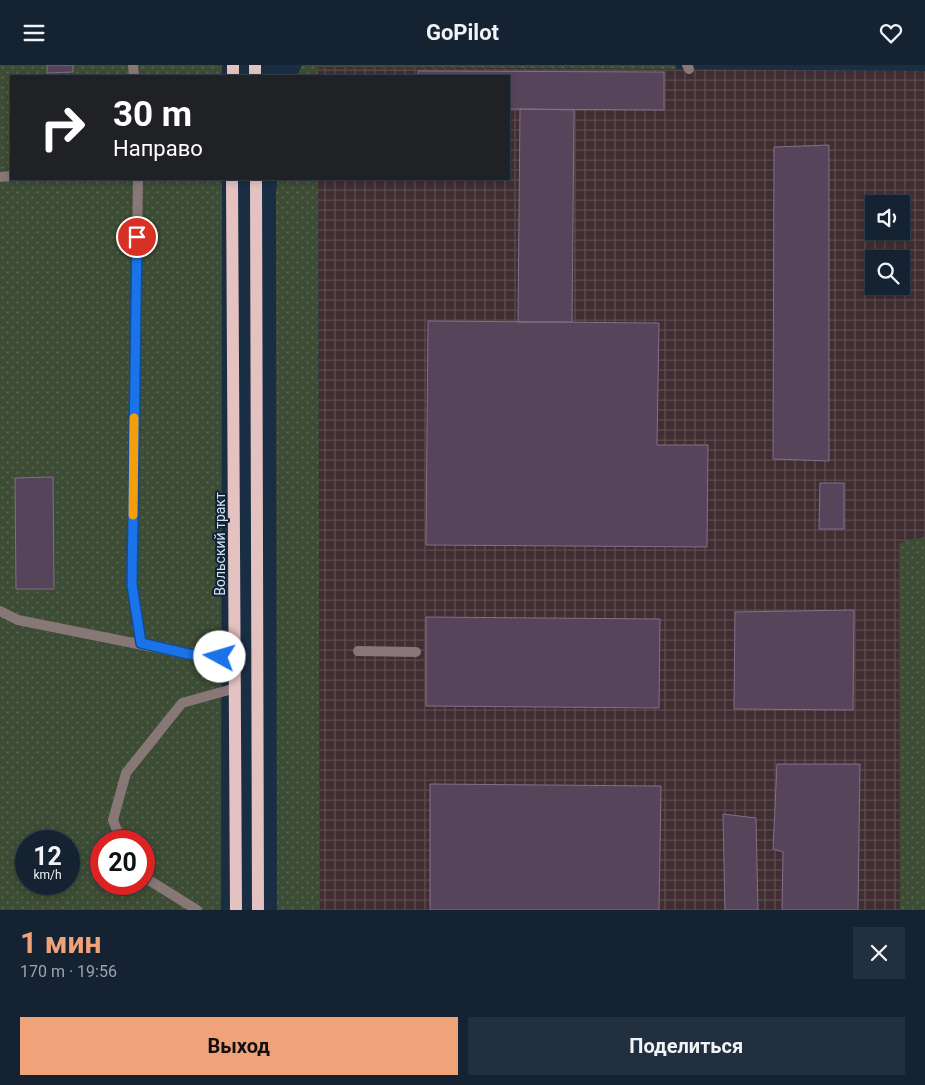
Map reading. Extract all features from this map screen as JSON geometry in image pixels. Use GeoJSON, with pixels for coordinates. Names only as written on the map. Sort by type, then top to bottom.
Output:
{"type":"FeatureCollection","features":[{"type":"Feature","properties":{"kind":"main road","name":"Вольский тракт"},"geometry":{"type":"LineString","coordinates":[[232,180],[236,910]]}},
{"type":"Feature","properties":{"kind":"main road"},"geometry":{"type":"LineString","coordinates":[[256,180],[258,910]]}},
{"type":"Feature","properties":{"kind":"lane"},"geometry":{"type":"LineString","coordinates":[[138,180],[132,585],[141,643]]}},
{"type":"Feature","properties":{"kind":"lane"},"geometry":{"type":"LineString","coordinates":[[0,611],[18,620],[141,643],[188,654],[236,659]]}},
{"type":"Feature","properties":{"kind":"lane"},"geometry":{"type":"LineString","coordinates":[[358,651],[416,652]]}},
{"type":"Feature","properties":{"kind":"lane"},"geometry":{"type":"LineString","coordinates":[[117,830],[113,820],[126,773],[182,703],[236,688]]}},
{"type":"Feature","properties":{"kind":"lane"},"geometry":{"type":"LineString","coordinates":[[155,885],[197,910]]}},
{"type":"Feature","properties":{"kind":"shaded area"},"geometry":{"type":"Polygon","coordinates":[[[318,67],[925,71],[925,910],[320,910],[318,180],[510,180],[510,75],[318,75],[318,67]]]}},
{"type":"Feature","properties":{"kind":"green space"},"geometry":{"type":"Polygon","coordinates":[[[0,65],[222,65],[222,75],[10,75],[10,180],[222,180],[221,910],[0,910],[0,65]]]}},
{"type":"Feature","properties":{"kind":"green space"},"geometry":{"type":"Polygon","coordinates":[[[302,65],[675,65],[677,69],[318,67],[318,75],[297,75],[302,65]]]}},
{"type":"Feature","properties":{"kind":"green space"},"geometry":{"type":"Polygon","coordinates":[[[278,180],[318,180],[320,910],[277,910],[276,190],[278,180]]]}},
{"type":"Feature","properties":{"kind":"green space"},"geometry":{"type":"Polygon","coordinates":[[[925,537],[925,910],[900,910],[899,543],[925,537]]]}},
{"type":"Feature","properties":{"kind":"building"},"geometry":{"type":"Polygon","coordinates":[[[47,65],[73,65],[73,72],[47,73],[47,65]]]}},
{"type":"Feature","properties":{"kind":"building"},"geometry":{"type":"Polygon","coordinates":[[[418,71],[664,72],[664,110],[510,109],[510,75],[418,75],[418,71]]]}},
{"type":"Feature","properties":{"kind":"building"},"geometry":{"type":"Polygon","coordinates":[[[520,109],[574,110],[572,322],[518,322],[520,109]]]}},
{"type":"Feature","properties":{"kind":"building"},"geometry":{"type":"Polygon","coordinates":[[[829,145],[829,461],[773,459],[774,147],[829,145]]]}},
{"type":"Feature","properties":{"kind":"building"},"geometry":{"type":"Polygon","coordinates":[[[428,321],[659,323],[657,445],[708,445],[707,547],[426,545],[428,321]]]}},
{"type":"Feature","properties":{"kind":"building"},"geometry":{"type":"Polygon","coordinates":[[[53,477],[54,589],[16,589],[15,478],[53,477]]]}},
{"type":"Feature","properties":{"kind":"building"},"geometry":{"type":"Polygon","coordinates":[[[820,483],[844,483],[844,529],[819,529],[820,483]]]}},
{"type":"Feature","properties":{"kind":"building"},"geometry":{"type":"Polygon","coordinates":[[[854,610],[853,710],[734,709],[735,612],[854,610]]]}},
{"type":"Feature","properties":{"kind":"building"},"geometry":{"type":"Polygon","coordinates":[[[426,617],[660,619],[659,708],[426,706],[426,617]]]}},
{"type":"Feature","properties":{"kind":"building"},"geometry":{"type":"Polygon","coordinates":[[[777,764],[860,764],[858,910],[782,910],[783,852],[773,849],[777,764]]]}},
{"type":"Feature","properties":{"kind":"building"},"geometry":{"type":"Polygon","coordinates":[[[430,784],[661,786],[659,910],[430,910],[430,784]]]}},
{"type":"Feature","properties":{"kind":"building"},"geometry":{"type":"Polygon","coordinates":[[[723,814],[756,818],[758,910],[725,910],[723,814]]]}},
{"type":"Feature","properties":{"kind":"slow traffic"},"geometry":{"type":"LineString","coordinates":[[133,515],[134,418]]}},
{"type":"Feature","properties":{"kind":"route"},"geometry":{"type":"LineString","coordinates":[[137,237],[132,585],[141,643],[188,654],[220,657]]}}]}
